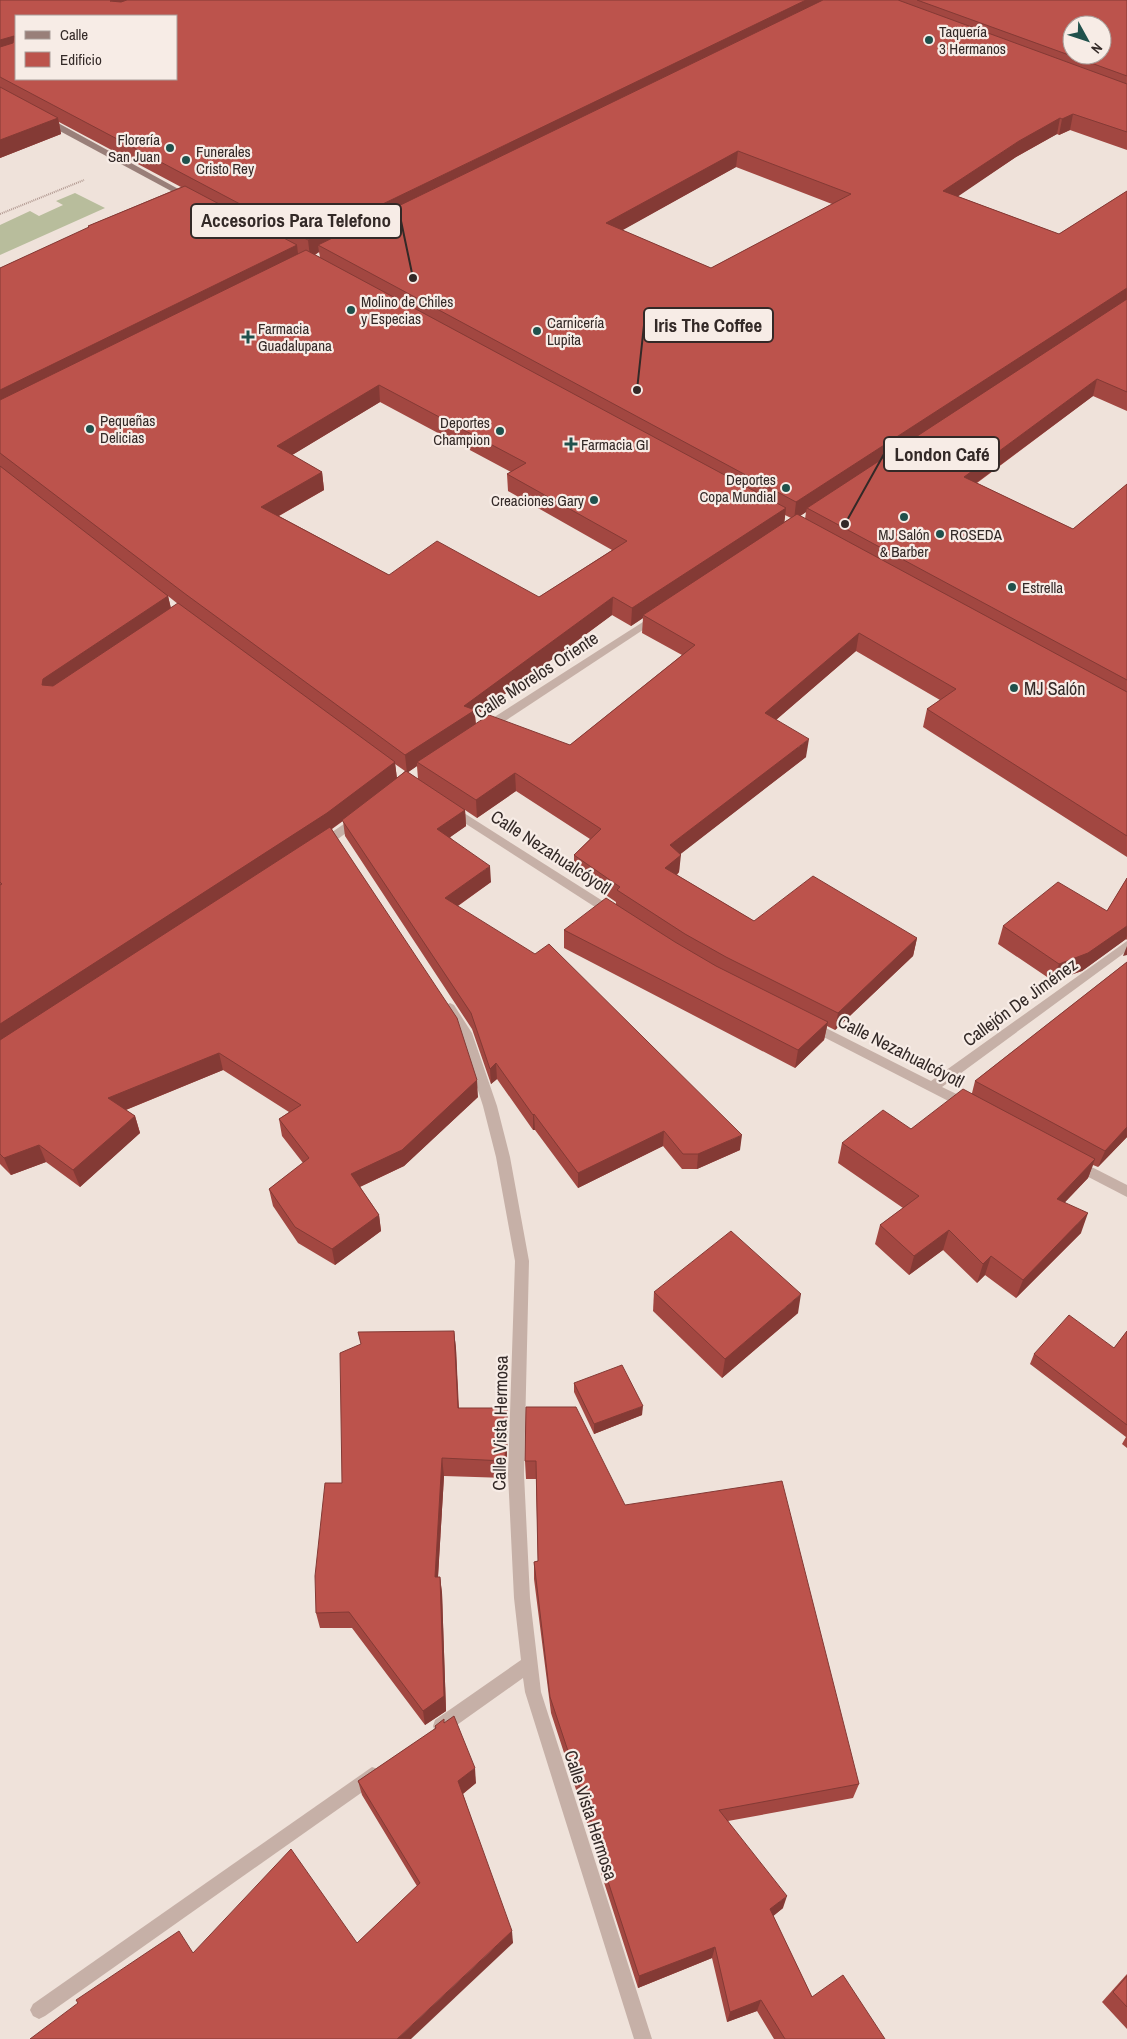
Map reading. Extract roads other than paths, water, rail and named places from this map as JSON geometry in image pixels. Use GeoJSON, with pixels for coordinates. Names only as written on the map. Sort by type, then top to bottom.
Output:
{"type":"FeatureCollection","features":[{"type":"Feature","properties":{"kind":"main road"},"geometry":{"type":"LineString","coordinates":[[34,114],[195,200]]}},
{"type":"Feature","properties":{"kind":"street","name":"Calle Morelos Oriente"},"geometry":{"type":"LineString","coordinates":[[473,736],[663,612]]}},
{"type":"Feature","properties":{"kind":"street","name":"Calle Nezahualcóyotl"},"geometry":{"type":"LineString","coordinates":[[440,801],[621,918]]}},
{"type":"Feature","properties":{"kind":"street"},"geometry":{"type":"LineString","coordinates":[[311,851],[338,839],[364,813]]}},
{"type":"Feature","properties":{"kind":"street","name":"Callejón De Jiménez"},"geometry":{"type":"LineString","coordinates":[[933,1087],[1127,945]]}},
{"type":"Feature","properties":{"kind":"street","name":"Calle Vista Hermosa"},"geometry":{"type":"LineString","coordinates":[[444,1000],[466,1033],[490,1106],[503,1157],[522,1261],[516,1474],[522,1598],[529,1664],[536,1701],[644,2039]]}},
{"type":"Feature","properties":{"kind":"street","name":"Calle Nezahualcóyotl"},"geometry":{"type":"LineString","coordinates":[[799,1019],[975,1110]]}},
{"type":"Feature","properties":{"kind":"street"},"geometry":{"type":"LineString","coordinates":[[1068,1159],[1127,1191]]}},
{"type":"Feature","properties":{"kind":"street"},"geometry":{"type":"LineString","coordinates":[[425,1738],[529,1664]]}},
{"type":"Feature","properties":{"kind":"street"},"geometry":{"type":"LineString","coordinates":[[39,2010],[385,1766]]}},
{"type":"Feature","properties":{"kind":"place","name":"Taquería 3 Hermanos"},"geometry":{"type":"Point","coordinates":[929,40]}},
{"type":"Feature","properties":{"kind":"place","name":"Florería San Juan"},"geometry":{"type":"Point","coordinates":[170,148]}},
{"type":"Feature","properties":{"kind":"place","name":"Funerales Cristo Rey"},"geometry":{"type":"Point","coordinates":[186,160]}},
{"type":"Feature","properties":{"kind":"place","name":"Accesorios Para Telefono"},"geometry":{"type":"Point","coordinates":[413,278]}},
{"type":"Feature","properties":{"kind":"place","name":"Molino de Chiles y Especias"},"geometry":{"type":"Point","coordinates":[351,310]}},
{"type":"Feature","properties":{"kind":"place","name":"Carnicería Lupita"},"geometry":{"type":"Point","coordinates":[537,331]}},
{"type":"Feature","properties":{"kind":"place","name":"Farmacia Guadalupana"},"geometry":{"type":"Point","coordinates":[248,337]}},
{"type":"Feature","properties":{"kind":"place","name":"Iris The Coffee"},"geometry":{"type":"Point","coordinates":[637,390]}},
{"type":"Feature","properties":{"kind":"place","name":"Pequeñas Delicias"},"geometry":{"type":"Point","coordinates":[90,429]}},
{"type":"Feature","properties":{"kind":"place","name":"Deportes Champion"},"geometry":{"type":"Point","coordinates":[500,431]}},
{"type":"Feature","properties":{"kind":"place","name":"Farmacia GI"},"geometry":{"type":"Point","coordinates":[571,444]}},
{"type":"Feature","properties":{"kind":"place","name":"Deportes Copa Mundial"},"geometry":{"type":"Point","coordinates":[786,488]}},
{"type":"Feature","properties":{"kind":"place","name":"Creaciones Gary"},"geometry":{"type":"Point","coordinates":[594,500]}},
{"type":"Feature","properties":{"kind":"place","name":"MJ Salón & Barber"},"geometry":{"type":"Point","coordinates":[904,517]}},
{"type":"Feature","properties":{"kind":"place","name":"London Café"},"geometry":{"type":"Point","coordinates":[845,524]}},
{"type":"Feature","properties":{"kind":"place","name":"ROSEDA"},"geometry":{"type":"Point","coordinates":[940,534]}},
{"type":"Feature","properties":{"kind":"place","name":"Estrella"},"geometry":{"type":"Point","coordinates":[1012,587]}},
{"type":"Feature","properties":{"kind":"place","name":"MJ Salón"},"geometry":{"type":"Point","coordinates":[1014,688]}}]}
